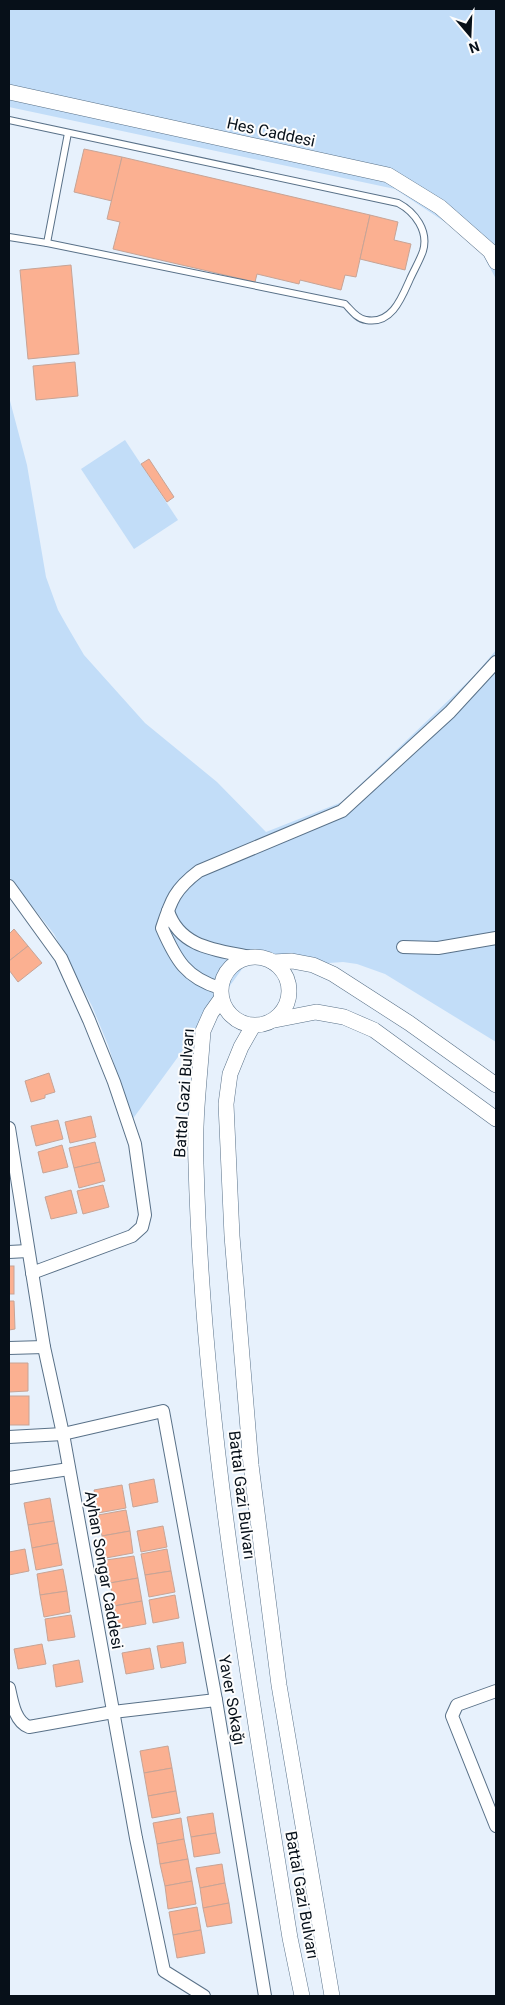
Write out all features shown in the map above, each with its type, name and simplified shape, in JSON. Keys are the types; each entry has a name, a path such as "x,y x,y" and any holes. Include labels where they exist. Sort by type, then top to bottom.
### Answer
{"street":[{"name":"Hes Caddesi","path":"9,92 388,175 440,208 490,251 496,262"},
{"path":"221,994 187,972 171,948 162,928 172,898 183,882 199,871 342,811 450,712 496,662"},
{"path":"9,886 61,958 89,1020 114,1082 135,1144 145,1215 142,1227 132,1236 32,1273"},
{"path":"168,910 172,923 194,944 262,958 273,962 282,969 290,991 288,1002 274,1020"},
{"path":"402,947 438,948 496,938"},
{"path":"250,957 230,967 224,977 221,994 226,1009 233,1018 254,1026 316,1012 344,1017 374,1030 496,1119"},
{"path":"273,962 292,961 306,963 333,974 409,1023 496,1085"},
{"name":"Battal Gazi Bulvarı","path":"221,994 203,1031 196,1162 208,1366 231,1555 290,1938 302,1996"},
{"name":"Battal Gazi Bulvarı","path":"254,1026 241,1047 230,1074 226,1104 232,1236 251,1465 278,1676 332,1996"},
{"name":"Ayhan Songar Caddesi","path":"9,1128 11,1155 44,1348 63,1434 136,1838 164,1971 204,1996"},
{"path":"9,1252 28,1252"},
{"path":"9,1348 44,1348"},
{"name":"Yaver Sokağı","path":"63,1434 163,1411 216,1700 265,1996"},
{"path":"9,1437 63,1434"},
{"path":"9,1478 69,1469"},
{"path":"9,1688 15,1710 21,1721 29,1727 113,1712 216,1700"},
{"path":"496,1691 458,1705 452,1716 496,1826"}],"lane":[{"path":"9,120 398,203 411,211 420,223 424,249 397,307 384,316 366,320 355,314 345,304 47,243 9,238"},
{"path":"47,243 68,133"}],"shaded area":[{"path":"9,9 496,9 496,279 482,253 451,226 395,189 9,107"},
{"path":"9,397 27,465 46,577 58,610 84,655 145,723 217,782 266,832 342,802 475,675 496,650 496,1042 385,974 357,964 343,962 315,964 253,954 132,1120 108,1045 92,1006 54,934 9,877"},
{"path":"125,440 178,520 134,549 81,469"}],"building":[{"path":"84,149 122,157 112,201 74,192"},
{"path":"122,157 370,215 356,277 345,275 341,290 300,280 299,284 257,274 255,282 113,249 120,222 107,219"},
{"path":"370,215 398,222 394,240 411,244 405,270 360,259"},
{"path":"71,265 79,354 28,359 20,270"},
{"path":"75,362 78,396 36,400 33,366"},
{"path":"149,459 174,497 167,502 141,464"},
{"path":"14,929 28,946 9,961 9,934"},
{"path":"28,946 42,963 18,982 9,970 9,961"},
{"path":"49,1073 55,1092 45,1095 45,1098 31,1102 25,1081"},
{"path":"91,1116 96,1137 70,1143 65,1122"},
{"path":"58,1120 63,1139 36,1146 31,1126"},
{"path":"95,1142 100,1162 74,1168 69,1148"},
{"path":"62,1145 68,1167 43,1173 38,1152"},
{"path":"100,1162 105,1181 79,1188 74,1168"},
{"path":"103,1185 109,1207 83,1214 77,1191"},
{"path":"71,1190 77,1213 51,1219 45,1197"},
{"path":"9,1266 14,1266 14,1294 9,1294"},
{"path":"9,1301 14,1301 15,1329 9,1330"},
{"path":"9,1363 28,1363 28,1391 9,1392"},
{"path":"9,1396 29,1396 29,1425 9,1425"},
{"path":"154,1479 158,1502 133,1507 129,1484"},
{"path":"122,1485 126,1508 98,1513 94,1490"},
{"path":"50,1498 54,1521 28,1525 24,1503"},
{"path":"126,1510 130,1531 102,1536 98,1515"},
{"path":"54,1521 58,1543 32,1548 28,1525"},
{"path":"163,1526 167,1547 141,1552 137,1531"},
{"path":"130,1531 133,1553 106,1558 102,1536"},
{"path":"58,1543 62,1565 36,1570 32,1548"},
{"path":"25,1549 29,1571 9,1575 9,1552"},
{"path":"167,1549 171,1571 145,1575 141,1554"},
{"path":"134,1556 138,1578 110,1583 106,1560"},
{"path":"63,1569 67,1591 40,1595 37,1574"},
{"path":"171,1571 175,1592 149,1597 145,1575"},
{"path":"138,1578 142,1601 114,1606 110,1583"},
{"path":"67,1591 70,1612 44,1617 40,1595"},
{"path":"175,1595 179,1618 153,1623 149,1600"},
{"path":"142,1601 146,1624 118,1629 114,1606"},
{"path":"71,1615 75,1637 48,1641 45,1619"},
{"path":"183,1642 186,1663 161,1668 157,1646"},
{"path":"42,1644 46,1664 18,1669 14,1649"},
{"path":"150,1648 154,1669 126,1674 122,1653"},
{"path":"79,1660 83,1682 56,1687 53,1665"},
{"path":"168,1746 172,1768 144,1773 140,1751"},
{"path":"172,1768 176,1791 148,1796 144,1773"},
{"path":"176,1791 180,1813 152,1818 148,1796"},
{"path":"213,1813 216,1833 191,1837 187,1817"},
{"path":"181,1818 184,1839 157,1844 153,1823"},
{"path":"216,1833 220,1853 194,1857 191,1837"},
{"path":"184,1839 188,1859 160,1864 157,1844"},
{"path":"188,1859 192,1881 165,1886 160,1864"},
{"path":"222,1864 225,1883 200,1888 196,1868"},
{"path":"192,1881 196,1904 168,1909 165,1886"},
{"path":"225,1883 229,1903 203,1908 200,1888"},
{"path":"229,1903 232,1923 207,1927 203,1908"},
{"path":"197,1907 201,1930 173,1935 169,1912"},
{"path":"201,1930 205,1953 177,1958 173,1935"}]}
